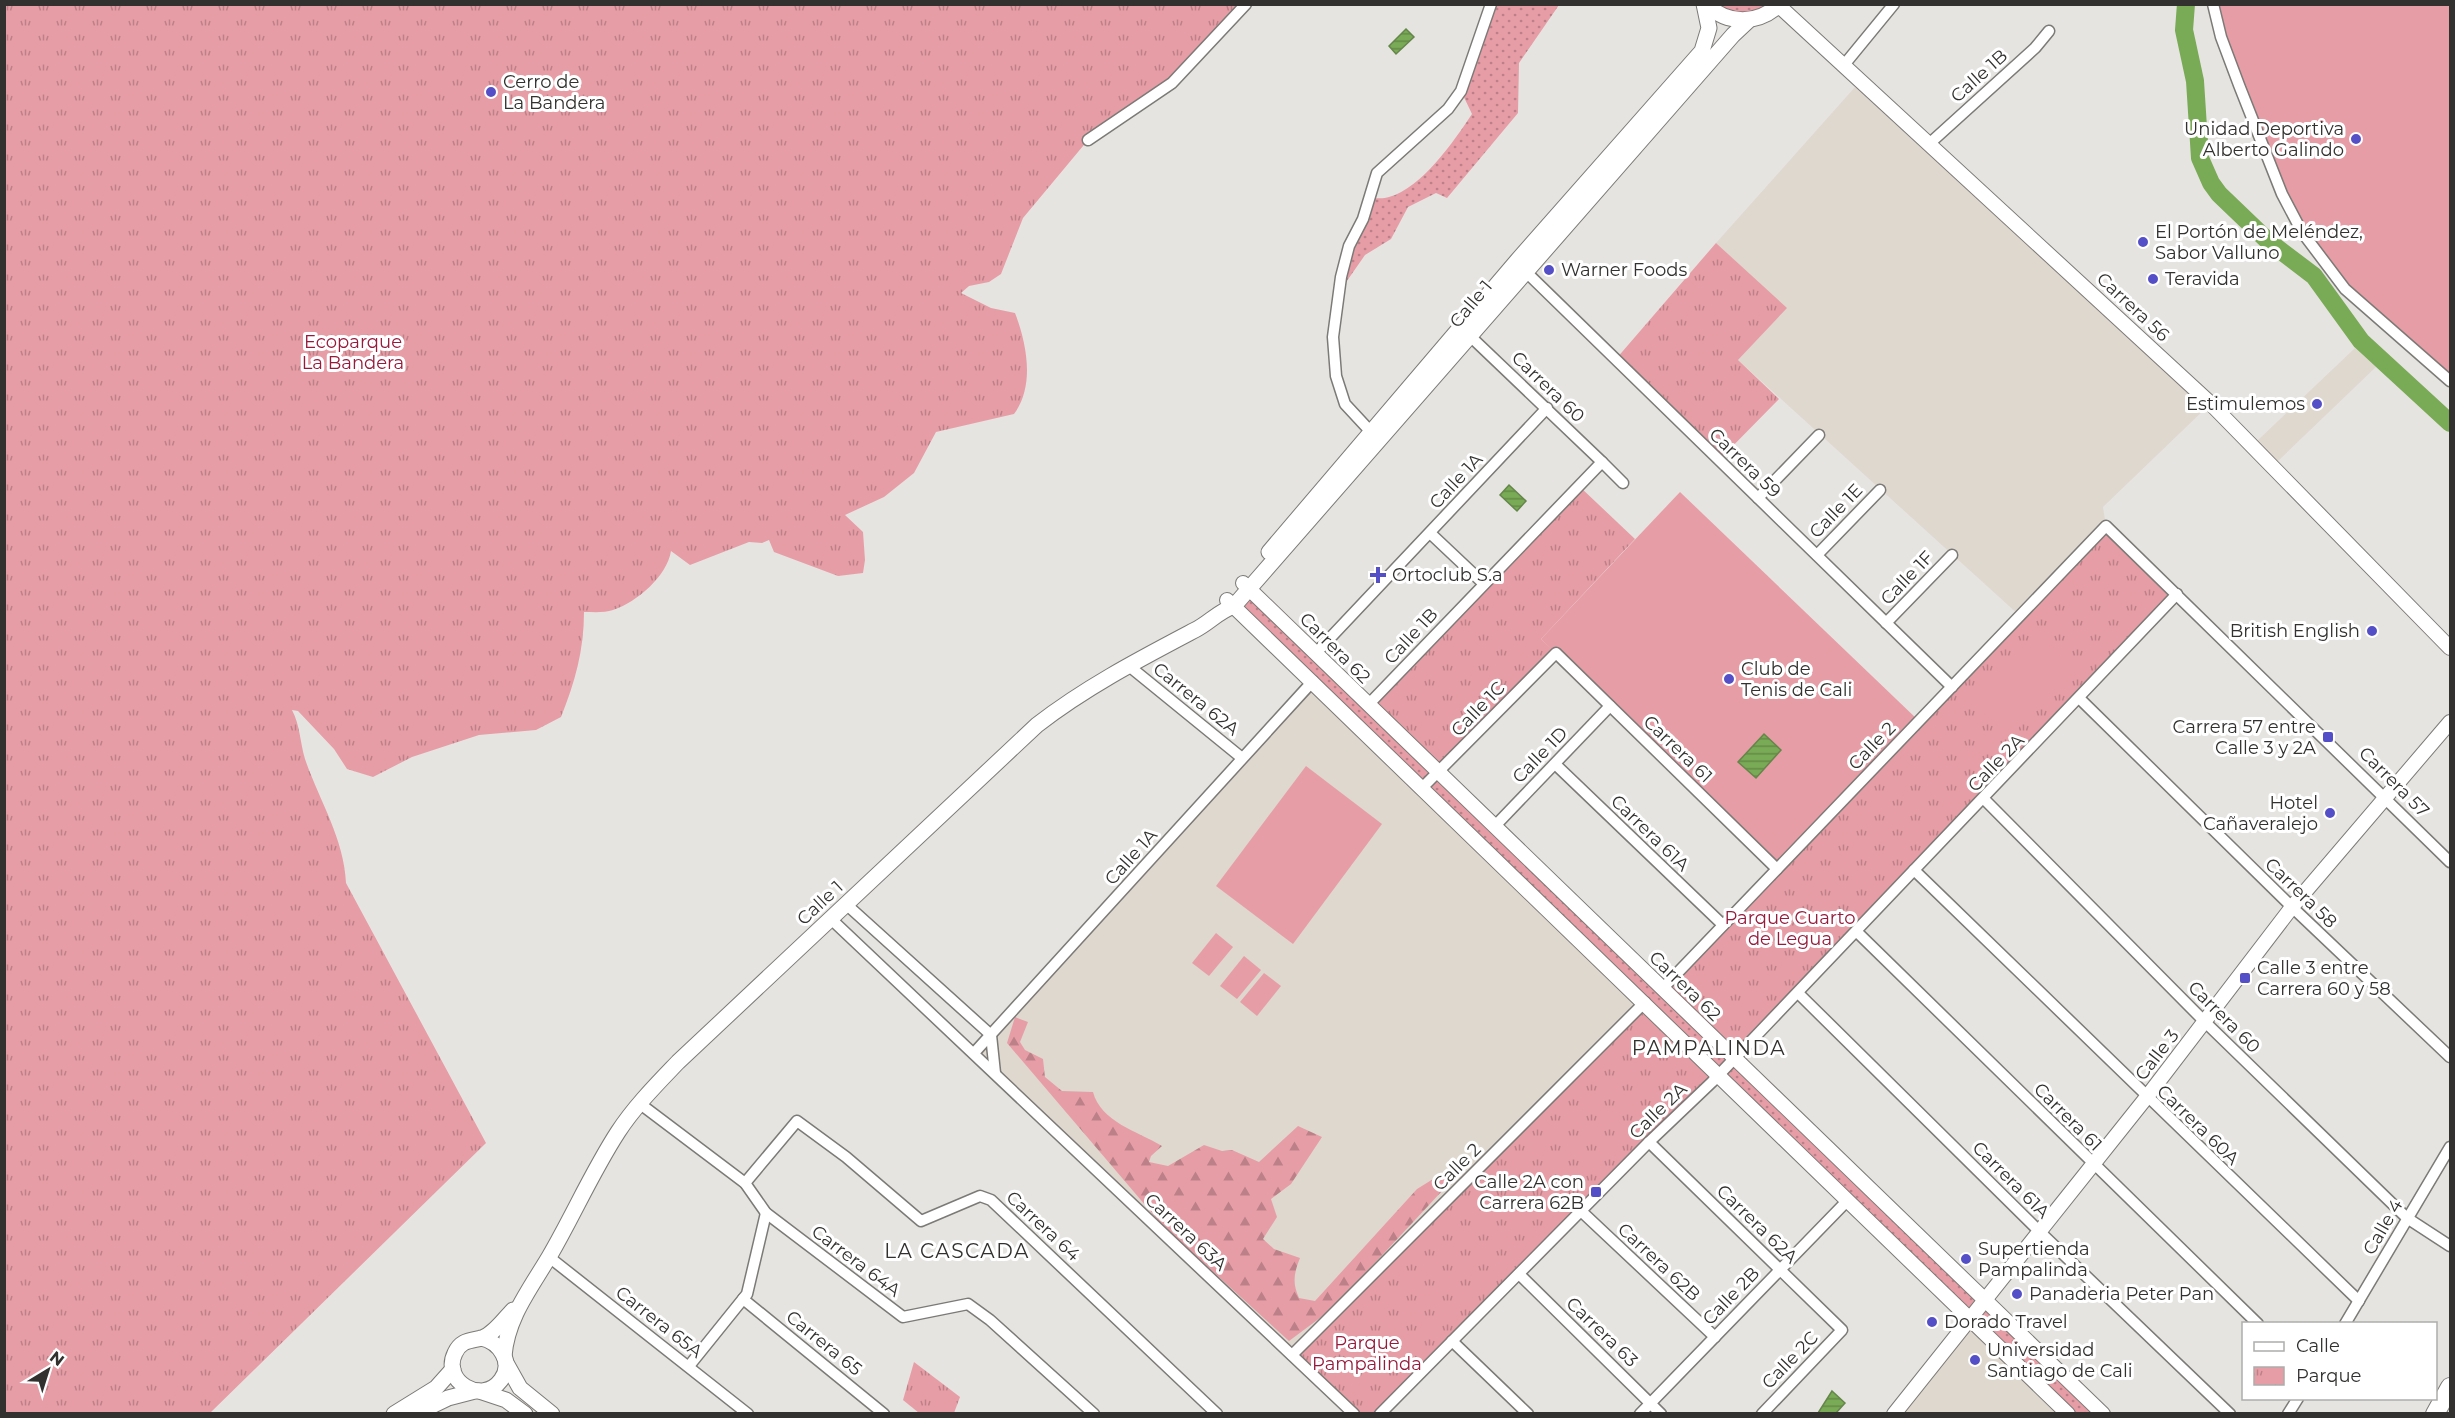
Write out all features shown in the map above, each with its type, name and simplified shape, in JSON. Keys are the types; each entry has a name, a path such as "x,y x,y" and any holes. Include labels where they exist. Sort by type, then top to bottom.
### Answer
{"main road":[{"path":"1705,4 1724,17 1749,20 1765,15 1779,5"},
{"name":"Calle 1","path":"505,1360 506,1336 522,1300 549,1257 618,1133 639,1103 678,1062 1037,725 1076,695 1201,627 1247,586 1470,336 1520,266 1702,51 1709,28 1705,4"},
{"name":"Calle 1","path":"1247,586 1371,432 1520,266 1749,20"},
{"name":"Calle 1","path":"481,1338 495,1329 522,1300"},
{"path":"525,1413 507,1400 461,1384 453,1369 453,1357 459,1347 469,1340 481,1338 497,1345 520,1389 552,1413"},
{"path":"415,1413 434,1403 488,1390 503,1376 505,1360"},
{"path":"394,1413 436,1388 453,1369"},
{"path":"2435,1413 2451,1387"},
{"path":"2444,1413 2451,1403"}],"street":[{"path":"1088,140 1172,83 1246,4"},
{"path":"1371,432 1345,404 1336,376 1333,337 1341,277 1349,246 1363,219 1377,173 1448,109 1461,91 1491,4"},
{"path":"1844,65 1894,4"},
{"path":"2213,4 2221,37 2239,85 2282,194 2302,232 2345,288 2451,381"},
{"name":"Carrera 56","path":"1779,5 2210,403 2451,648"},
{"name":"Calle 1B","path":"1929,144 2035,48 2049,31"},
{"name":"Carrera 59","path":"1520,266 1952,687"},
{"name":"Carrera 60","path":"1470,336 1623,483"},
{"name":"Calle 1A","path":"1316,654 1547,408"},
{"path":"1758,498 1819,435"},
{"name":"Calle 1B","path":"1368,705 1602,462"},
{"name":"Calle 1E","path":"1817,555 1880,490"},
{"name":"Carrera 57","path":"2106,526 2451,862"},
{"name":"Calle 2","path":"1662,989 2106,526"},
{"path":"1430,533 1483,583"},
{"name":"Calle 1F","path":"1886,623 1952,555"},
{"name":"Carrera 62","path":"1247,586 1437,773 2103,1413"},
{"name":"Calle 2A","path":"1381,1413 1649,1142 1735,1059 2080,699 2177,594"},
{"path":"1228,605 1313,681 2068,1413"},
{"name":"Carrera 61","path":"1556,652 1777,869"},
{"name":"Calle 1C","path":"1423,787 1556,652"},
{"name":"Carrera 62A","path":"1129,666 1242,758"},
{"name":"Calle 1A","path":"974,1053 1313,681"},
{"name":"Carrera 58","path":"2080,699 2292,907 2451,1057"},
{"name":"Calle 1D","path":"1494,827 1610,706"},
{"name":"Calle 3","path":"1894,1413 2146,1098 2292,907 2385,796 2451,722"},
{"name":"Carrera 61A","path":"1554,764 1723,925"},
{"name":"Carrera 60","path":"1984,799 2205,1022 2407,1218 2451,1246"},
{"name":"Carrera 60A","path":"1914,870 2146,1098 2359,1301"},
{"path":"1560,920 1575,904"},
{"path":"847,905 991,1035 995,1074"},
{"name":"Carrera 63A","path":"831,918 1354,1413"},
{"name":"Carrera 61","path":"1857,932 2092,1164 2257,1322"},
{"name":"Carrera 61A","path":"1798,993 2040,1232 2230,1413"},
{"name":"Calle 2","path":"1292,1355 1645,1002"},
{"name":"Carrera 64A","path":"639,1103 745,1183 766,1213 903,1317 968,1304 1094,1413"},
{"name":"Carrera 64","path":"745,1183 797,1121 846,1157 921,1221 980,1196 991,1200 1217,1413"},
{"name":"Carrera 62A","path":"1649,1142 1842,1330"},
{"name":"Calle 4","path":"2346,1322 2451,1148"},
{"name":"Calle 2B","path":"1640,1413 1847,1201"},
{"name":"Carrera 62B","path":"1581,1211 1714,1337"},
{"path":"689,1366 747,1293 766,1213"},
{"name":"Carrera 65A","path":"549,1257 748,1413"},
{"name":"Carrera 63","path":"1519,1274 1661,1413"},
{"name":"Carrera 65","path":"743,1299 884,1413"},
{"name":"Calle 2C","path":"1762,1413 1842,1330"},
{"path":"1452,1341 1528,1413"},
{"path":"2288,1413 2297,1400"}],"shaded area":[{"path":"1406,29 1414,37 1396,54 1389,46"},
{"path":"1855,87 2206,408 2103,507 2106,526 2020,616 1738,360 1786,308 1716,243"},
{"name":"Estimulemos","path":"2355,348 2376,367 2277,462 2257,441"},
{"path":"1509,485 1526,501 1517,511 1500,495"},
{"path":"1313,681 1645,1002 1292,1355 974,1053"},
{"path":"1764,734 1781,750 1756,778 1738,762"},
{"name":"Universidad Santiago de Cali","path":"1970,1320 2068,1414 1894,1414"},
{"path":"1832,1391 1845,1403 1836,1413 1818,1413"}],"green space":[{"name":"Ecoparque La Bandera","path":"5,5 1246,5 1172,83 1088,140 1023,218 1001,274 989,282 969,286 961,293 991,308 1015,313 1023,338 1027,365 1025,391 1021,403 1014,414 936,432 914,473 884,497 845,515 863,532 865,560 863,573 838,576 774,552 769,540 762,543 749,542 690,565 671,551 664,570 657,579 632,601 610,611 584,612 578,666 561,717 536,730 479,735 412,757 373,777 347,769 334,749 298,711 292,710 305,759 341,850 346,883 486,1143 210,1413 5,1414"},
{"path":"1491,5 1559,5 1519,63 1518,113 1447,198 1436,193 1408,207 1391,239 1365,255 1342,288 1341,277 1370,198 1389,197 1413,184 1436,162 1472,114 1461,91"},
{"path":"1706,5 1780,5 1754,19"},
{"name":"Unidad Deportiva Alberto Galindo","path":"2213,5 2450,5 2450,381 2345,289 2282,194"},
{"path":"1716,243 1787,308 1738,360 1779,399 1719,460 1616,359"},
{"path":"1579,486 1635,539 1541,639 1556,653 1437,773 1368,705"},
{"name":"Club de Tenis de Cali","path":"1680,492 1919,721 1777,869 1541,639"},
{"name":"Parque Cuarto de Legua","path":"2106,526 2177,594 1735,1059 1662,989"},
{"path":"1250,589 2103,1413 2068,1413 1234,606"},
{"path":"2035,633 2074,668 2010,737 1972,702"},
{"path":"1306,766 1382,824 1293,944 1216,886"},
{"path":"1216,933 1233,947 1209,976 1192,963"},
{"path":"1244,956 1261,970 1237,999 1220,986"},
{"path":"1264,973 1281,986 1257,1016 1240,1002"},
{"name":"Parque Pampalinda","path":"1645,1002 1719,1075 1382,1413 1354,1413 1292,1355"},
{"path":"1015,1017 1028,1022 1020,1042 1025,1050 1043,1059 1045,1077 1062,1091 1093,1092 1097,1102 1112,1118 1162,1146 1151,1156 1149,1162 1168,1166 1204,1145 1222,1151 1232,1150 1259,1162 1298,1126 1322,1137 1291,1184 1271,1199 1277,1217 1263,1239 1274,1249 1300,1258 1295,1278 1295,1288 1299,1298 1315,1301 1417,1189 1438,1176 1456,1176 1332,1309 1289,1341 1163,1226 1007,1043"},
{"path":"914,1362 960,1397 954,1413 919,1413 903,1400"}],"waterway":[{"path":"2186,4 2184,30 2195,81 2200,158 2211,183 2219,194 2268,241 2314,276 2361,341 2450,423"}],"place":[{"name":"Cerro de La Bandera","path":"491,92"},
{"name":"Unidad Deportiva Alberto Galindo","path":"2356,139"},
{"name":"El Portón de Meléndez, Sabor Valluno","path":"2143,242"},
{"name":"Warner Foods","path":"1549,270"},
{"name":"Teravida","path":"2153,279"},
{"name":"Estimulemos","path":"2317,404"},
{"name":"Ortoclub S.a","path":"1378,575"},
{"name":"British English","path":"2372,631"},
{"name":"Club de Tenis de Cali","path":"1729,679"},
{"name":"Carrera 57 entre Calle 3 y 2A","path":"2328,737"},
{"name":"Hotel Cañaveralejo","path":"2330,813"},
{"name":"Calle 3 entre Carrera 60 y 58","path":"2245,978"},
{"name":"Calle 2A con Carrera 62B","path":"1596,1192"},
{"name":"Supertienda Pampalinda","path":"1966,1259"},
{"name":"Panaderia Peter Pan","path":"2017,1294"},
{"name":"Dorado Travel","path":"1932,1322"},
{"name":"Universidad Santiago de Cali","path":"1975,1360"}],"district":[{"name":"PAMPALINDA","path":"1709,1048"},
{"name":"LA CASCADA","path":"957,1251"}]}
